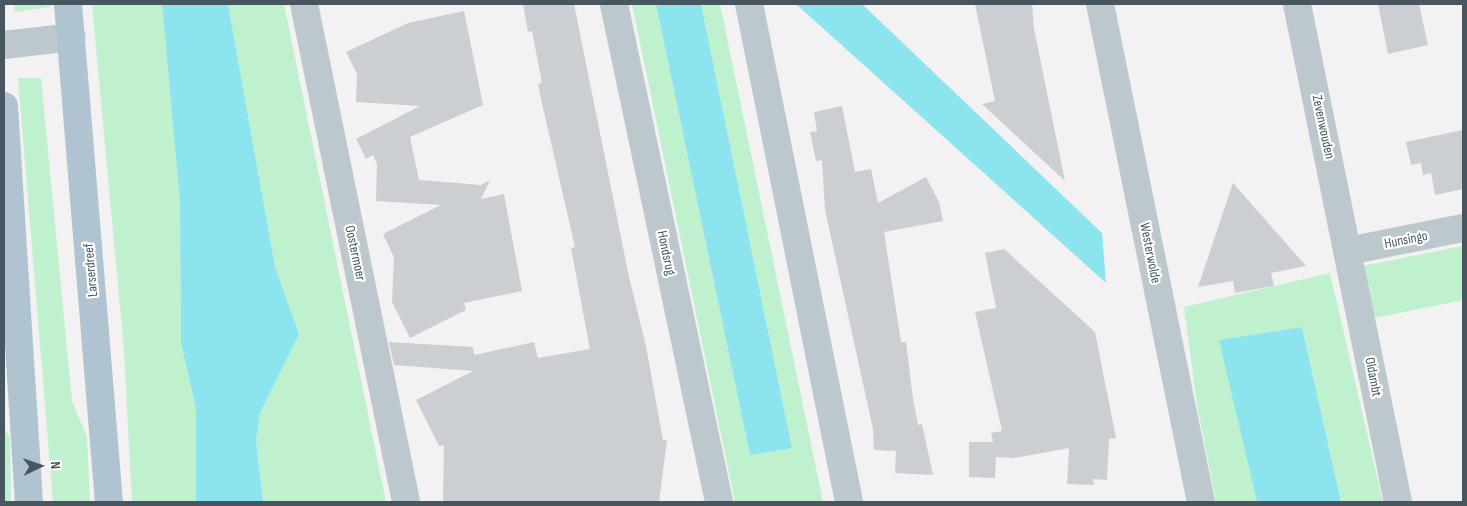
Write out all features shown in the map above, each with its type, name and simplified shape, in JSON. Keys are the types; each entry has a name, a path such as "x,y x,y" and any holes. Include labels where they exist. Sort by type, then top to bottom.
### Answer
{"main road":[{"name":"Larserdreef","path":"68,4 109,502"},
{"path":"4,106 14,393 29,502"}],"street":[{"name":"Oostermoer","path":"304,4 406,502"},
{"name":"Hondsrug","path":"614,4 719,502"},
{"path":"750,4 849,502"},
{"name":"Westerwolde","path":"1100,4 1201,502"},
{"name":"Zevenwouden","path":"1297,4 1348,251"},
{"path":"4,45 72,37"},
{"name":"Hunsingo","path":"1348,251 1463,228"},
{"name":"Oldambt","path":"1348,251 1398,502"}],"green space":[{"path":"14,4 50,4 50,7 15,12"},
{"path":"92,4 162,4 180,203 181,343 196,409 196,502 132,502 124,351"},
{"path":"228,4 284,4 386,502 263,502 256,440 260,413 299,334 275,267"},
{"path":"632,4 656,4 750,455 792,448 701,4 720,4 823,502 735,502"},
{"path":"18,78 41,78 72,401 87,437 90,502 53,502"},
{"path":"1463,246 1463,300 1374,318 1363,266"},
{"path":"1330,273 1383,502 1341,502 1302,327 1220,340 1257,502 1216,502 1197,405 1184,307"},
{"path":"4,428 10,438 11,502 4,502"}],"water":[{"path":"162,4 228,4 275,267 299,334 260,413 256,440 263,502 196,502 196,409 181,343 180,203"},
{"path":"656,4 701,4 792,448 750,455"},
{"path":"796,4 862,4 1102,233 1106,283"},
{"path":"1302,327 1341,502 1257,502 1219,340"}],"building":[{"path":"523,4 574,4 629,277 646,346 663,440 667,440 659,502 443,502 444,445 439,446 416,400 473,371 394,365 389,342 473,347 474,355 534,342 538,358 590,349 571,248 575,247 538,84 542,83 532,31 528,32"},
{"path":"975,4 1032,4 1034,29 1065,181 982,104 995,101"},
{"path":"1378,4 1419,4 1428,45 1388,54"},
{"path":"464,11 483,105 410,137 419,180 481,185 490,180 481,199 504,194 522,291 464,303 466,310 410,338 392,302 394,257 383,234 441,205 376,201 377,164 373,155 366,159 356,139 420,106 356,102 357,74 346,52 408,23"},
{"path":"842,106 855,172 871,169 878,203 926,177 939,202 943,221 884,232 901,342 906,342 918,425 922,424 933,475 895,473 896,451 874,450 873,429 825,210 822,160 816,161 810,132 817,131 814,112"},
{"path":"1463,130 1463,189 1435,195 1431,173 1423,175 1421,163 1411,165 1406,142"},
{"path":"1233,183 1306,266 1271,273 1274,286 1235,293 1233,281 1198,287"},
{"path":"1004,249 1095,332 1116,438 1109,439 1107,480 1093,479 1094,485 1067,484 1069,448 1014,458 996,457 995,478 969,477 969,442 993,442 991,433 1002,431 975,312 996,308 985,253"}]}
